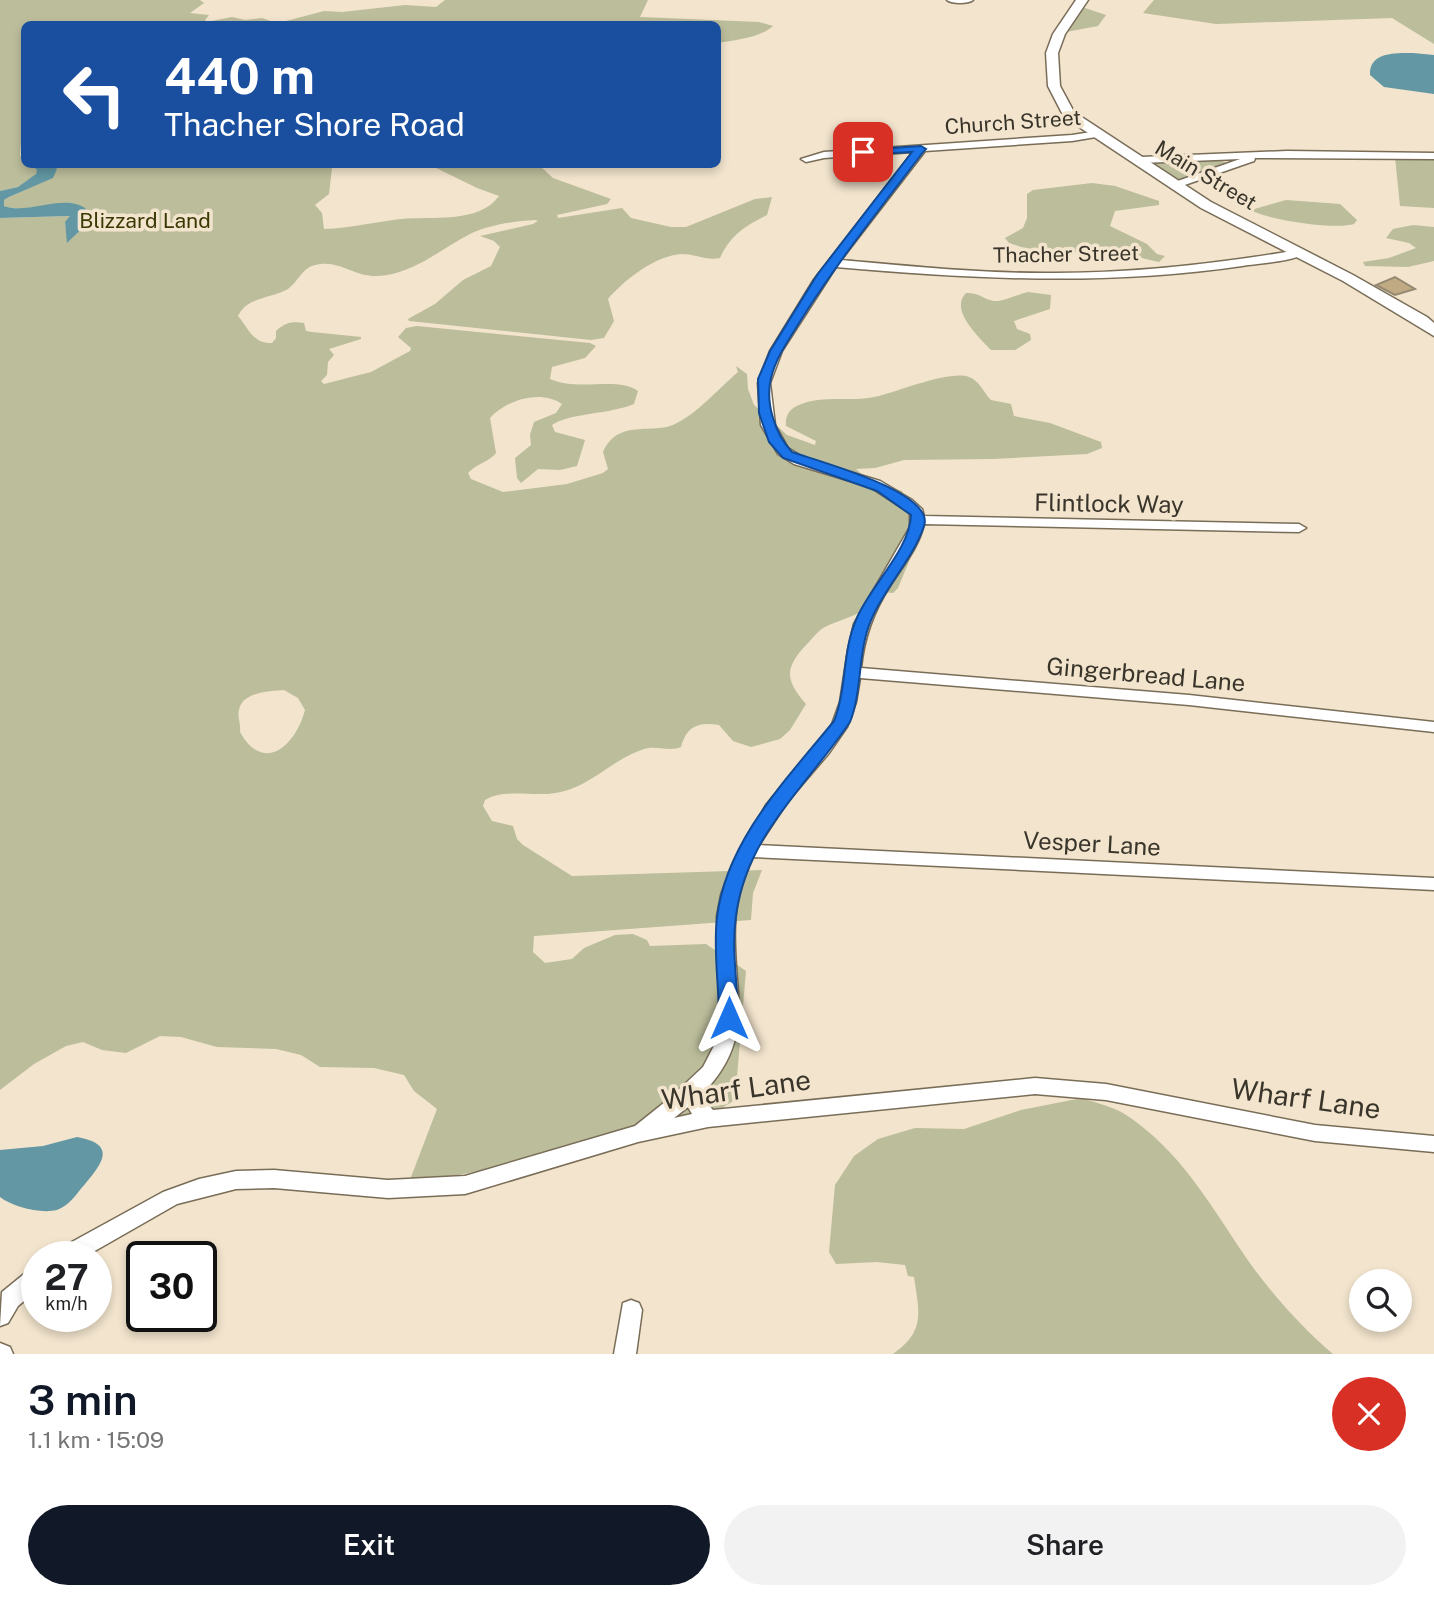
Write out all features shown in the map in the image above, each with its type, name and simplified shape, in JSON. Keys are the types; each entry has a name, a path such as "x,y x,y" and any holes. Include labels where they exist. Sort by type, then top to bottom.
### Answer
{"main road":[{"name":"Main Street","path":"1082,0 1054,44 1051,75 1065,109 1098,134 1211,208 1299,253 1433,329"}],"street":[{"path":"951,0 968,0"},
{"name":"Church Street","path":"806,159 824,155 1098,134"},
{"path":"638,1134 695,1086 717,1060 726,1042 729,1004 725,957 731,894 747,851 772,808 838,728 848,705 856,641 863,620 910,542 919,520 917,512 907,503 875,484 788,455 775,442 768,425 764,397 767,370 819,281 921,149"},
{"path":"1141,160 1266,155 1434,156"},
{"path":"1176,185 1266,155"},
{"path":"1225,156 1235,165"},
{"name":"Thacher Street","path":"833,263 1010,276 1112,275 1191,268 1299,253"},
{"name":"Flintlock Way","path":"919,520 1299,528"},
{"name":"Gingerbread Lane","path":"853,671 1179,699 1434,727"},
{"name":"Vesper Lane","path":"747,851 1434,884"},
{"path":"695,1086 698,1107 708,1119"},
{"name":"Wharf Lane","path":"94,1241 170,1198 215,1184 265,1178 387,1189 465,1185 638,1134 708,1119 984,1091 1055,1087 1106,1091 1308,1132 1434,1144"},
{"path":"0,1316 10,1299 21,1289"},
{"path":"625,1354 631,1310"}],"green space":[{"path":"0,0 200,0 204,3 190,13 209,15 206,21 21,21 21,168 35,168 37,174 18,187 0,191"},
{"path":"445,0 648,0 640,17 759,22 773,26 754,36 721,42 721,21 286,21 324,11 342,12 405,5 436,7"},
{"path":"1154,0 1434,0 1434,44 1392,18 1216,24 1143,13"},
{"path":"1082,7 1106,15 1098,26 1066,32"},
{"path":"232,17 245,20 262,18 270,21 212,21"},
{"path":"1395,157 1434,159 1434,208 1400,206"},
{"path":"1215,158 1229,164 1180,181 1151,163"},
{"name":"Blizzard Land","path":"56,168 332,168 329,194 315,205 322,213 324,229 401,219 467,215 490,205 499,196 436,168 542,168 553,178 611,199 607,204 557,215 558,218 622,208 631,218 671,227 686,227 755,199 772,197 767,215 740,232 720,258 672,255 651,264 623,284 608,299 614,321 604,338 591,340 409,321 408,319 435,304 463,280 491,266 500,247 494,241 480,236 533,224 538,221 535,220 479,230 420,263 387,275 366,275 333,264 315,265 307,269 288,289 254,301 242,310 238,316 252,335 266,343 272,343 276,338 276,331 293,322 304,323 306,331 361,337 329,349 334,355 328,362 327,375 321,381 324,384 371,372 410,351 411,348 398,337 406,328 417,326 590,343 596,346 585,358 552,367 550,379 561,383 629,387 638,391 634,404 569,418 552,425 555,432 585,440 577,466 560,470 538,469 521,483 517,478 515,458 531,445 530,435 534,422 556,413 562,404 544,397 534,397 505,406 490,418 496,453 468,473 471,479 503,492 567,484 603,473 608,469 603,452 609,441 627,431 675,424 700,407 738,372 736,366 747,374 748,389 754,405 787,435 815,445 816,441 786,426 788,413 796,407 818,400 879,396 950,376 969,377 976,381 991,400 1011,404 1014,416 1050,423 1101,442 1102,448 1087,454 904,460 875,468 856,469 869,481 902,491 910,516 924,525 898,588 893,593 882,592 864,610 821,629 799,652 790,674 794,688 806,704 790,730 780,739 751,747 733,741 719,725 699,725 690,730 681,747 644,749 568,790 546,794 501,794 485,800 483,806 492,821 513,826 517,839 523,845 572,876 762,870 753,893 751,920 534,936 533,952 545,963 572,959 584,948 615,935 633,934 647,940 650,946 706,944 746,971 735,1100 687,1129 408,1185 437,1109 414,1091 404,1075 374,1068 320,1067 301,1055 276,1049 217,1047 181,1037 160,1036 126,1053 102,1050 83,1042 66,1046 34,1064 0,1090 0,218 71,216 65,223 68,242 89,222 89,213 80,207 70,204 26,208 4,206 4,200 9,197 52,178","holes":["284,690 298,698 305,710 294,734 287,744 278,750 259,752 249,745 240,732 239,710 245,699 251,696"]},
{"path":"1092,183 1115,186 1159,201 1159,205 1115,211 1110,226 1165,256 1159,262 1133,256 1024,248 1009,243 1005,238 1023,228 1027,218 1027,194 1033,190"},
{"path":"1286,200 1340,204 1357,220 1354,224 1345,226 1318,225 1271,217 1251,210"},
{"path":"1413,225 1434,227 1434,261 1408,267 1365,266 1363,262 1389,258 1416,248 1409,243 1386,238 1393,229"},
{"path":"1028,292 1051,295 1050,309 1014,321 1017,329 1030,334 1031,340 1015,350 991,350 973,331 963,315 961,307 966,293 998,301"},
{"path":"1082,1098 1123,1113 1161,1143 1207,1199 1266,1284 1298,1321 1333,1354 893,1354 911,1337 918,1320 914,1277 908,1276 905,1265 877,1262 836,1264 829,1252 835,1185 854,1156 878,1139 915,1128 964,1129 1021,1110"}],"water":[{"path":"1391,54 1434,55 1434,94 1384,87 1370,75 1371,67 1378,58"},
{"path":"35,168 57,169 53,178 9,197 4,200 4,206 25,208 72,203 82,206 90,213 89,222 67,243 65,222 70,216 0,218 0,191 18,187 36,174"},
{"path":"77,1137 97,1144 103,1155 92,1176 65,1206 50,1211 27,1209 0,1197 0,1150 43,1146"}],"building":[{"path":"1395,277 1415,289 1395,295 1376,285"}],"route":[{"path":"729,1018 725,957 727,916 734,882 752,841 772,808 829,741 841,722 848,705 856,641 863,620 904,553 918,524 915,509 882,488 788,455 775,442 765,413 765,379 776,351 823,275 921,149 863,152"}]}
